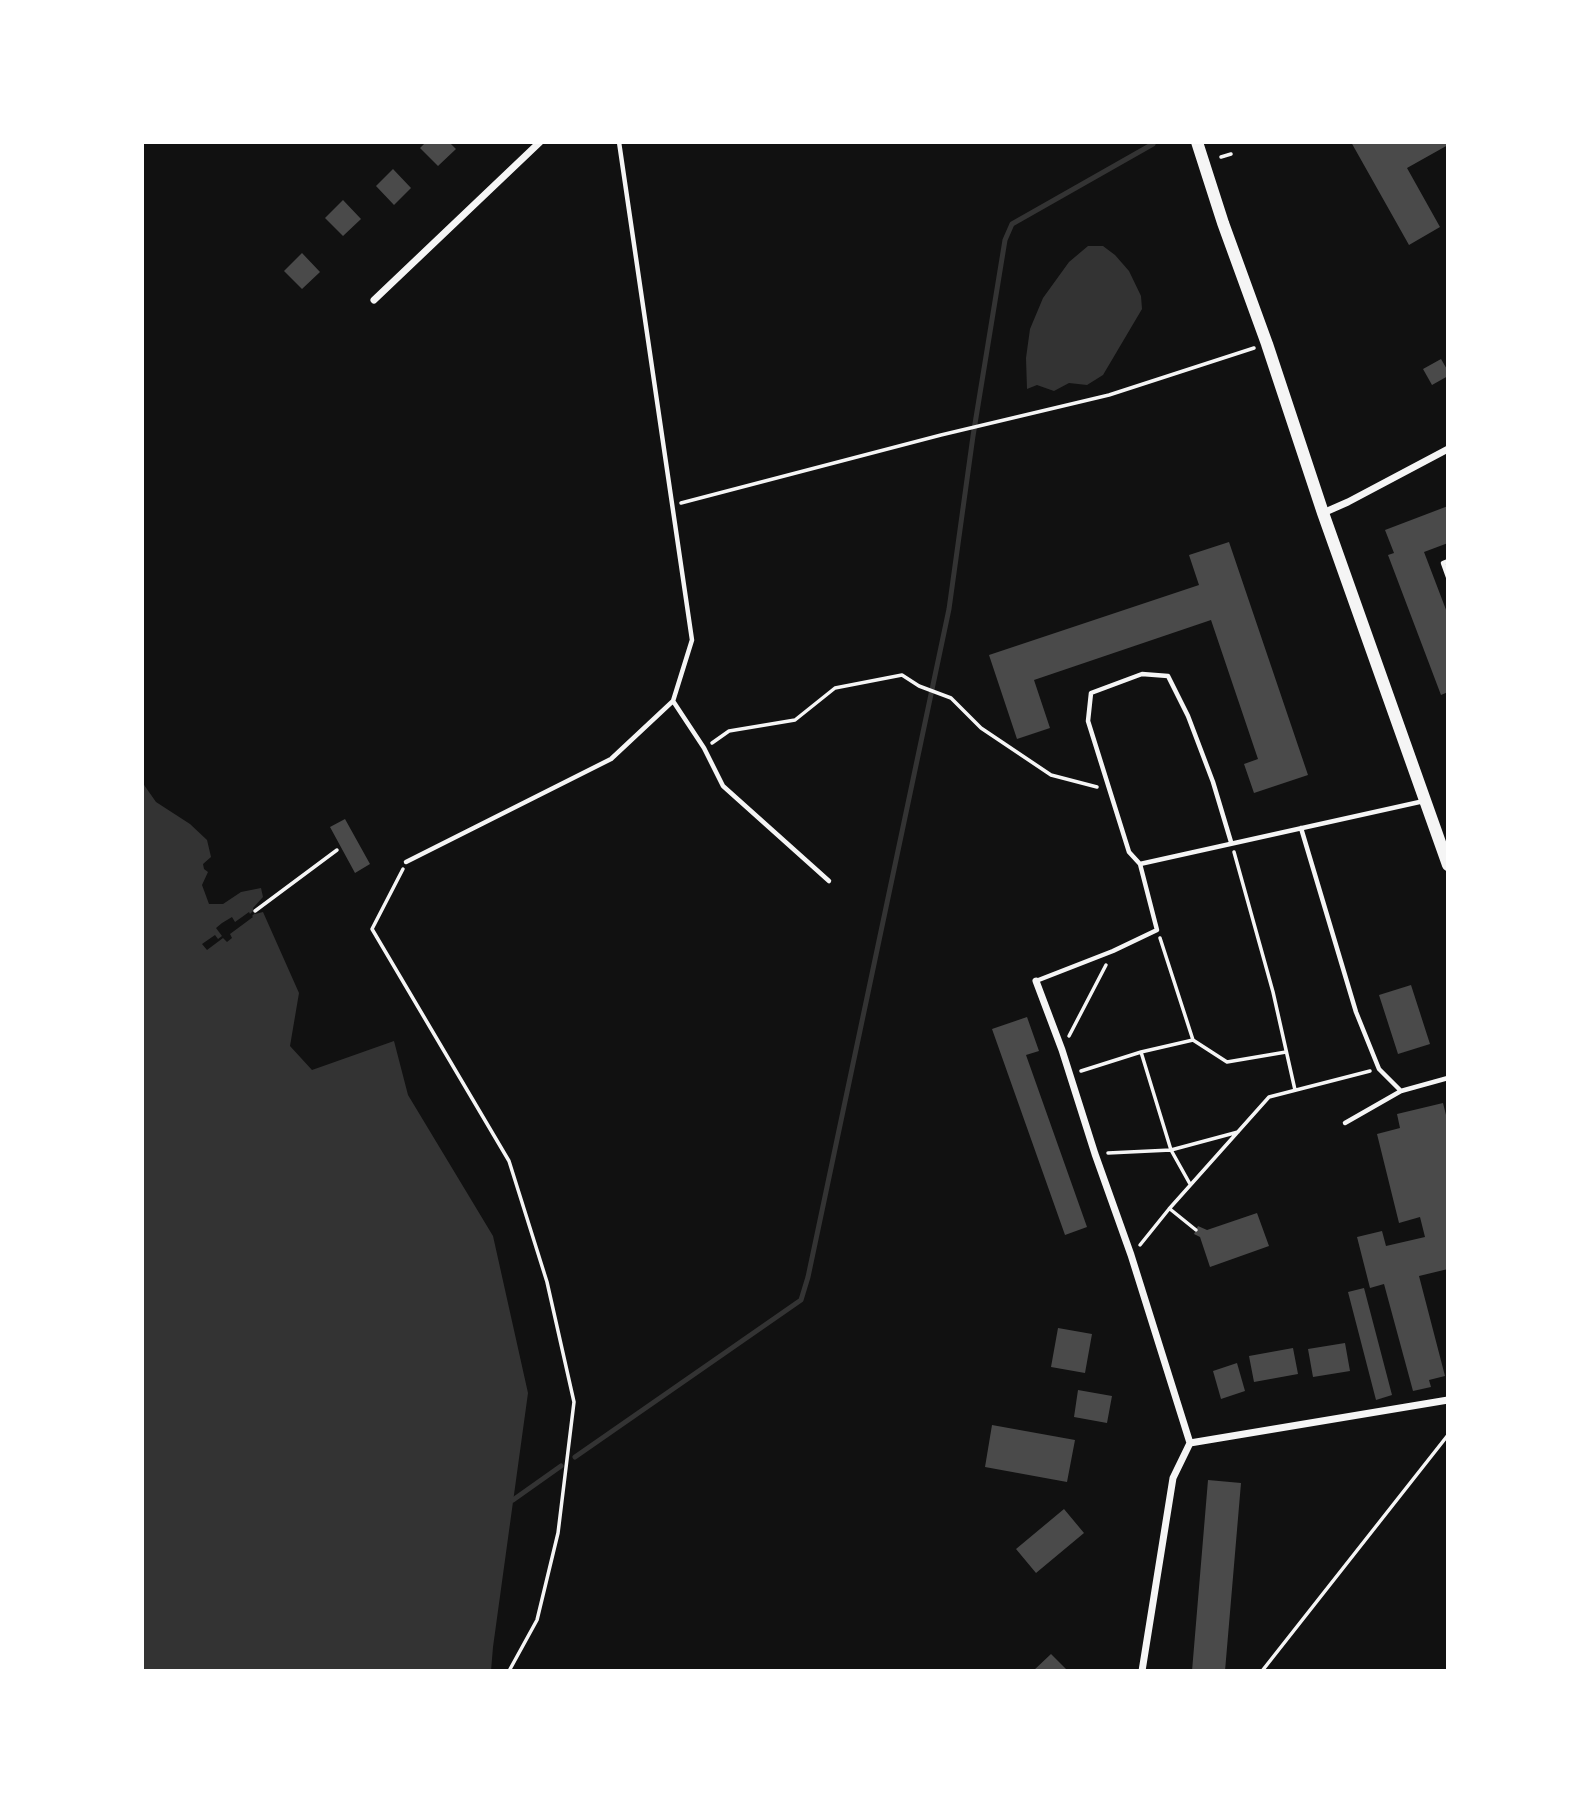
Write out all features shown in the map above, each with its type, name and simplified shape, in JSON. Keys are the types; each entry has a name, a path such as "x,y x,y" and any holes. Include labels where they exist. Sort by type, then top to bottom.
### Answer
{"main road":[{"path":"1197,142 1323,513 1448,865"}],"street":[{"path":"374,300 540,142"},
{"path":"1323,513 1448,449"},
{"path":"1036,981 1131,1255 1190,1443 1173,1478 1142,1671"},
{"path":"1190,1443 1448,1400"}],"lane":[{"path":"406,862 611,759 673,701 692,640 619,142"},
{"path":"1448,561 1443,564 1448,577"},
{"path":"1036,981 1113,951 1157,930 1140,864 1129,852 1088,721 1091,693 1142,674 1168,676 1188,716 1213,782 1231,842"},
{"path":"673,701 704,748 723,786 829,881"},
{"path":"1140,864 1425,800"},
{"path":"1301,828 1356,1012 1378,1069 1401,1091"},
{"path":"1345,1123 1401,1091 1448,1077"}],"path":[{"path":"1221,157 1231,153"},
{"path":"672,505 967,428 1109,395 1267,344"},
{"path":"704,748 729,731 795,720 835,688 902,675 919,686 951,698 981,728 1051,775 1110,790"},
{"path":"1231,842 1273,992 1295,1090"},
{"path":"255,911 337,850"},
{"path":"406,862 372,929 509,1161 547,1282 574,1402 558,1533 537,1620 509,1671"},
{"path":"1157,930 1193,1040 1227,1062 1286,1052"},
{"path":"1062,1050 1113,951"},
{"path":"1069,1075 1141,1052 1193,1040"},
{"path":"1141,1052 1171,1150 1191,1185"},
{"path":"1131,1255 1269,1097 1378,1069"},
{"path":"1096,1154 1171,1150 1240,1131"},
{"path":"1169,1209 1196,1230"},
{"path":"1262,1671 1448,1435"}],"shaded area":[{"path":"1088,246 1103,246 1129,271 1141,296 1142,309 1103,375 1087,385 1069,383 1054,391 1037,385 1027,389 1026,358 1030,329 1043,298 1069,262"},
{"path":"142,782 156,802 190,824 207,840 211,857 203,864 208,872 202,885 209,904 223,904 241,892 261,888 263,897 253,908 255,914 263,912 299,993 290,1046 312,1070 394,1041 408,1095 493,1236 528,1393 491,1671 142,1671"}],"pier":[{"path":"254,910 256,912 253,917 230,934 232,938 227,942 223,938 207,950 202,944 215,935 218,939 222,936 216,928 222,923 232,917 235,922"}],"building":[{"path":"426,142 449,142 456,149 438,166 420,148"},
{"path":"1351,142 1448,142 1448,145 1407,168 1440,227 1409,245"},
{"path":"393,169 411,188 394,205 376,186"},
{"path":"343,200 361,219 343,236 325,218"},
{"path":"302,253 320,272 302,289 284,271"},
{"path":"1441,359 1448,376 1432,385 1423,369"},
{"path":"1448,506 1448,543 1424,552 1448,615 1448,692 1441,695 1388,555 1394,553 1385,530"},
{"path":"1229,542 1308,775 1254,793 1244,764 1258,759 1211,620 1034,680 1050,728 1017,739 989,655 1199,585 1189,555"},
{"path":"345,819 370,864 355,873 330,827"},
{"path":"1411,985 1430,1044 1398,1054 1379,995"},
{"path":"1027,1017 1039,1051 1026,1055 1087,1227 1065,1235 992,1029"},
{"path":"1443,1103 1448,1123 1448,1269 1419,1276 1445,1376 1429,1380 1431,1387 1413,1391 1384,1284 1370,1288 1357,1237 1382,1231 1386,1246 1425,1237 1420,1217 1399,1223 1377,1134 1400,1128 1397,1114"},
{"path":"1257,1213 1269,1246 1210,1267 1200,1237 1194,1234 1198,1226 1207,1230"},
{"path":"1364,1288 1392,1395 1376,1400 1348,1292"},
{"path":"1058,1328 1092,1334 1085,1373 1051,1367"},
{"path":"1345,1343 1350,1371 1313,1377 1308,1349"},
{"path":"1293,1348 1298,1374 1254,1382 1249,1356"},
{"path":"1237,1363 1245,1391 1221,1399 1213,1371"},
{"path":"1078,1390 1112,1396 1107,1423 1074,1417"},
{"path":"992,1425 1075,1440 1067,1482 985,1467"},
{"path":"1208,1480 1241,1483 1225,1671 1192,1671"},
{"path":"1064,1509 1084,1533 1036,1573 1016,1549"},
{"path":"1051,1654 1068,1671 1033,1671"}],"waterway":[{"path":"575,1457 801,1300 949,609 973,436 1005,240 1012,224 1153,144"},
{"path":"513,1500 561,1466"}]}
